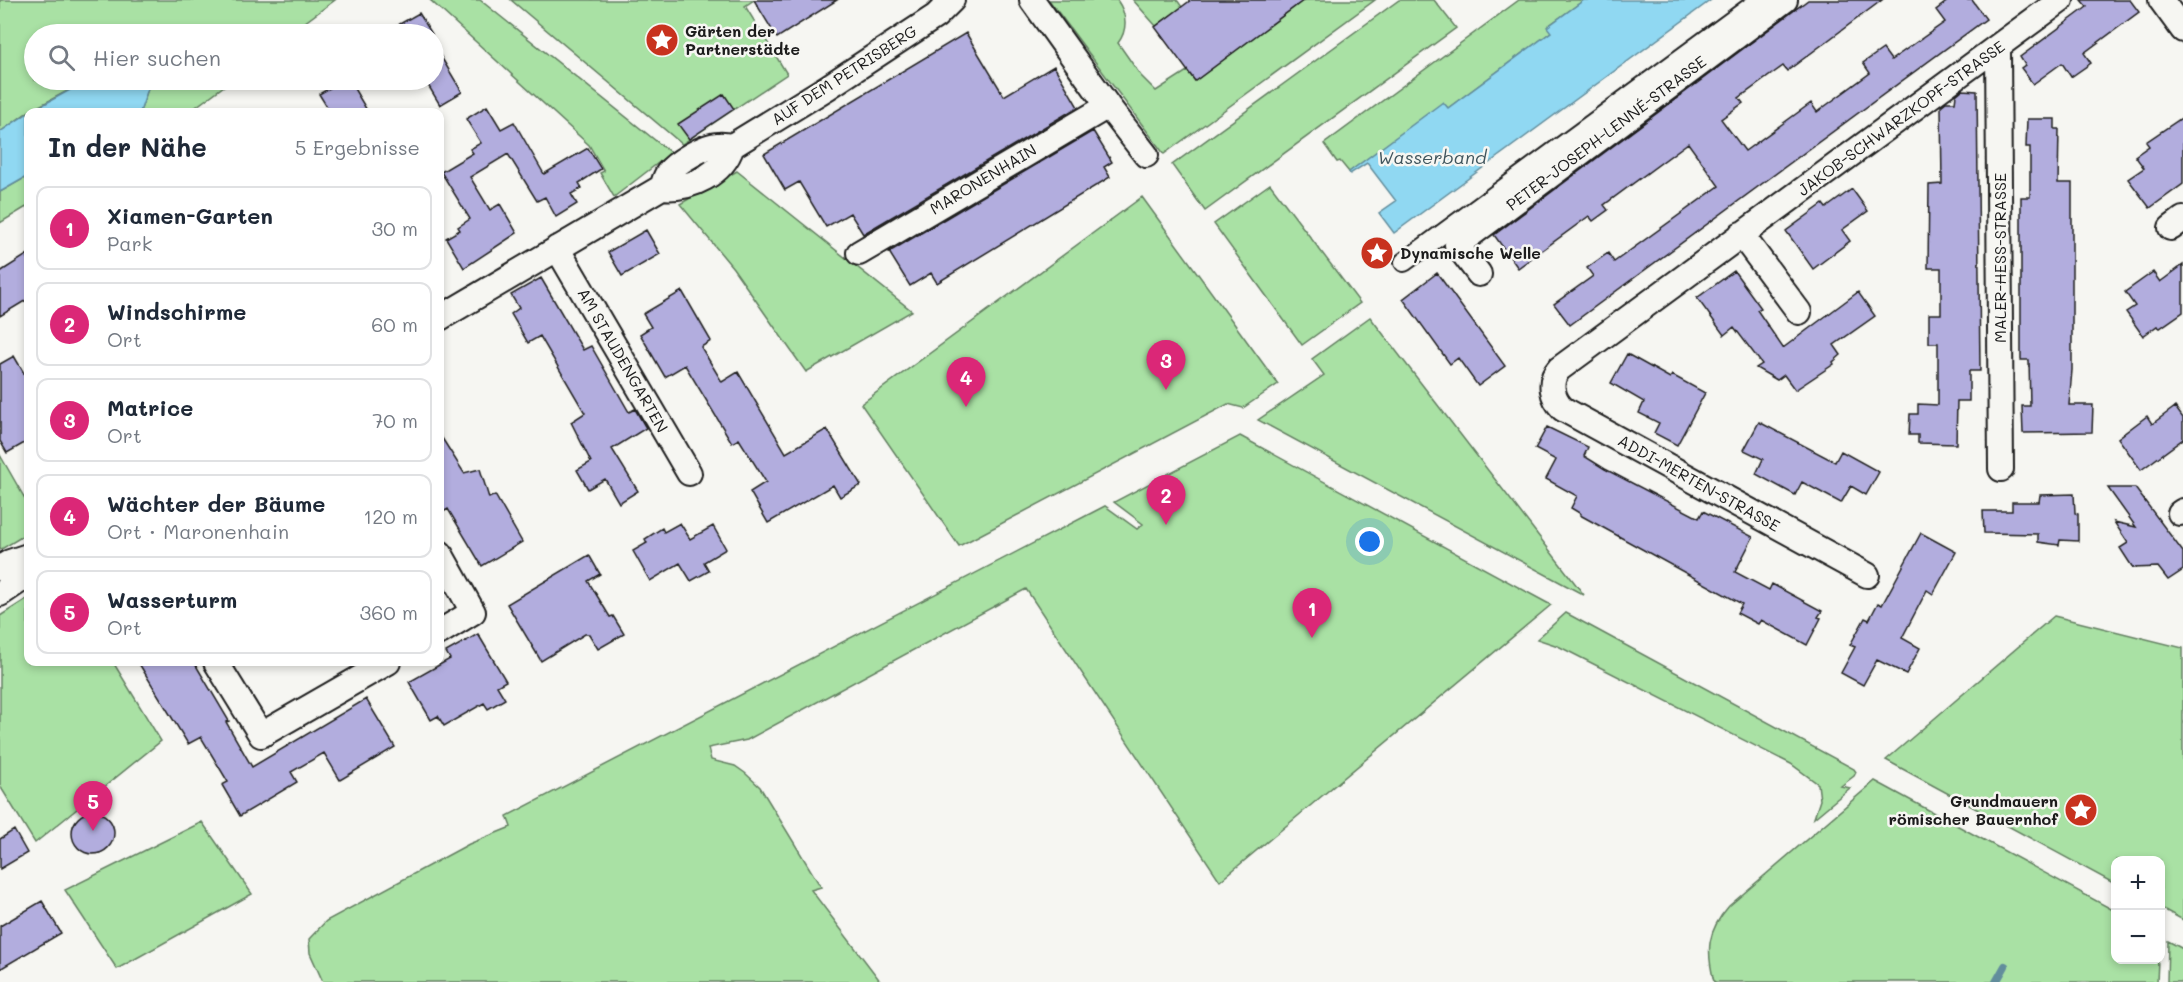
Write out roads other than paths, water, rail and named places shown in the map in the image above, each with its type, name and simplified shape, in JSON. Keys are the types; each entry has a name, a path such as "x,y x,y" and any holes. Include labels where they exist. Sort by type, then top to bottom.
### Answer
{"street":[{"name":"AUF DEM PETRISBERG","path":"444,316 662,187 684,186 702,179 723,165 732,146 828,87 936,16 952,0"},
{"path":"1032,0 1146,155"},
{"path":"1404,262 1760,0"},
{"name":"PETER-JOSEPH-LENNÉ-STRASSE","path":"1479,274 1457,245 1785,0"},
{"name":"JAKOB-SCHWARZKOPF-STRASSE","path":"1554,376 1559,369 2061,0"},
{"path":"2161,0 2183,30"},
{"name":"MALER-HESS-STRASSE","path":"1998,47 2001,469"},
{"name":"MARONENHAIN","path":"859,253 1108,105"},
{"path":"1742,234 1799,312"},
{"name":"AM STAUDENGARTEN","path":"557,248 689,473"},
{"name":"ADDI-MERTEN-STRASSE","path":"1554,376 1552,390 1557,403 1563,409 1867,575"},
{"path":"0,568 24,557"},
{"path":"444,560 473,612 444,630"},
{"path":"0,594 24,578"},
{"path":"218,666 261,735 381,666"}],"water":[{"name":"Wasserband","path":"1584,0 1711,0 1394,233 1379,213 1396,201 1367,163 1350,174 1349,172 1443,102 1448,108 1551,32 1547,27"},
{"path":"70,90 148,90 141,108 37,108"},
{"path":"24,116 24,178 0,192 0,132"}],"waterway":[{"path":"1996,982 2005,966"}],"place":[{"name":"Gärten der Partnerstädte","path":"662,40"},
{"name":"Dynamische Welle","path":"1377,253"},
{"name":"Matrice","path":"1166,390"},
{"name":"Wächter der Bäume","path":"966,407"},
{"name":"Windschirme","path":"1166,525"},
{"name":"Xiamen-Garten","path":"1312,638"},
{"name":"Grundmauern römischer Bauernhof","path":"2081,810"},
{"name":"Wasserturm","path":"93,831"}]}
